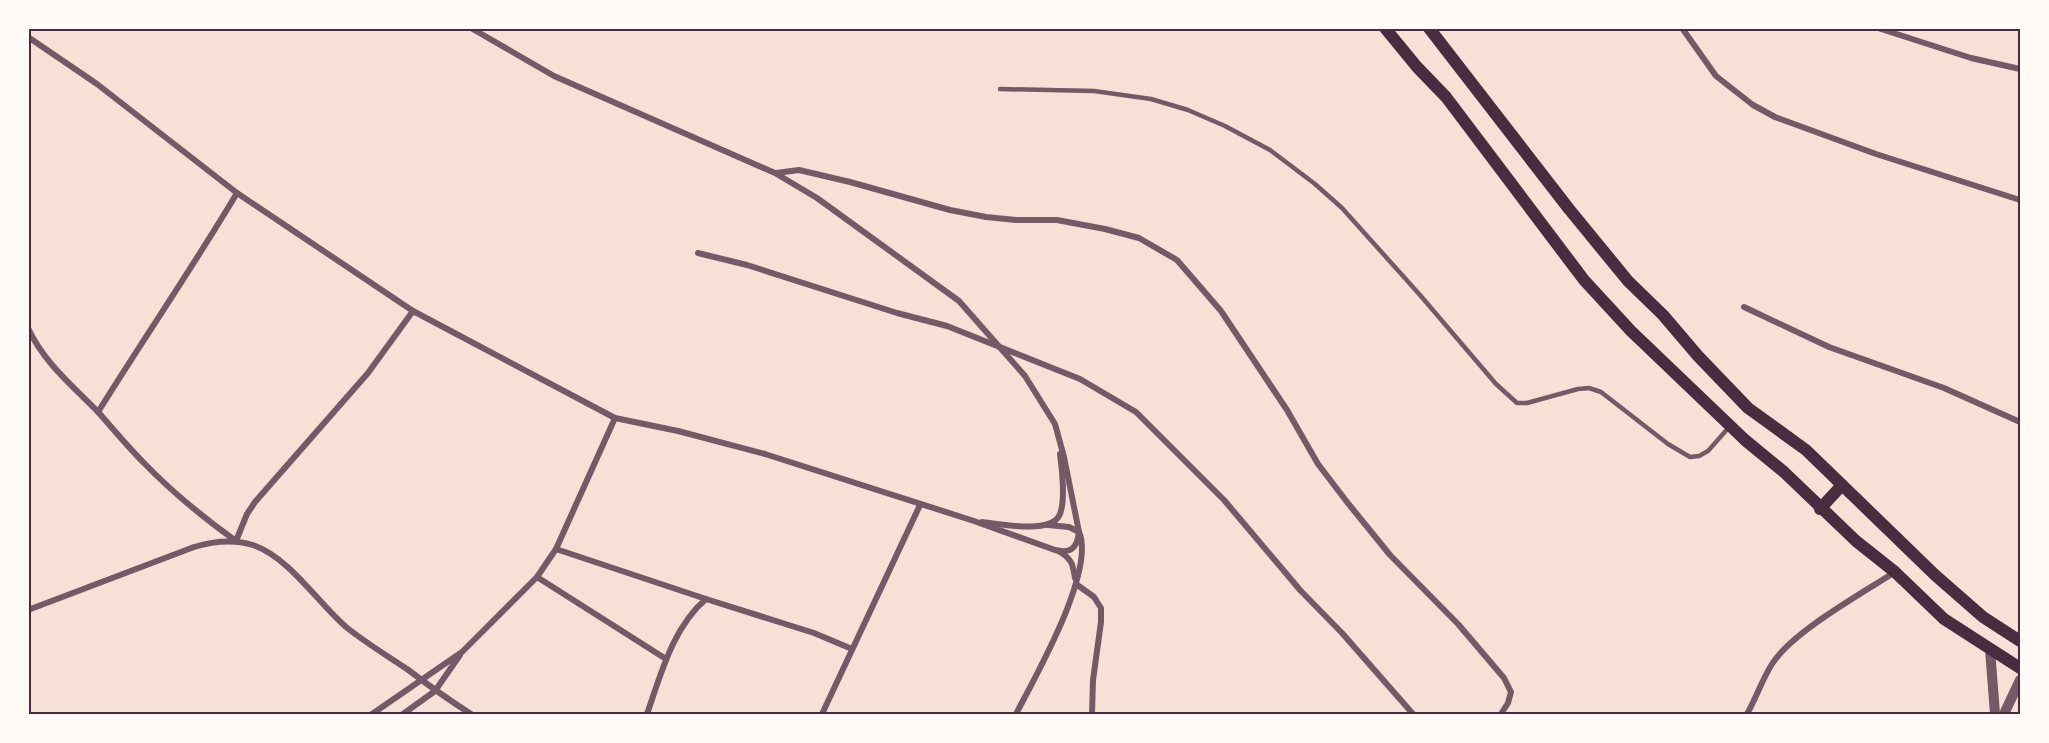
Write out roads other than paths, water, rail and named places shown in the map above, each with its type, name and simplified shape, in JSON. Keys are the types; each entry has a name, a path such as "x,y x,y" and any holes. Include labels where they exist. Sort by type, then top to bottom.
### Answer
{"main road":[{"path":"1385,28 1417,68 1446,97 1584,280 1631,331 1730,426 1784,472 1820,509 1895,572 1944,619 2020,668"},
{"path":"1429,28 1569,209 1628,281 1663,315 1698,356 1748,408 1806,450 1935,575 1983,617 2020,641"},
{"path":"1820,509 1842,485"}],"street":[{"path":"471,28 554,76 775,173 818,198 959,301 1025,376 1055,424 1082,544 1082,559 1076,584 1046,654 1016,714"},
{"path":"1682,28 1716,75 1753,105 1775,117 1876,154 2020,200"},
{"path":"1878,28 1971,58 2020,69"},
{"path":"28,37 98,84 237,193 412,311 615,418 678,431 765,454 974,521 1035,545 1059,551 1069,551 1074,548 1079,532"},
{"path":"775,173 799,170 950,210 986,217 1016,220 1057,219 1105,228 1139,238 1178,260 1221,310 1287,410 1318,465 1390,555 1458,624 1504,678 1511,692 1509,703 1501,714"},
{"path":"98,412 202,253 237,193"},
{"path":"698,253 747,265 897,313 947,326 1080,379 1136,412 1224,500 1300,590 1342,633 1413,714"},
{"path":"1744,307 1829,347 1944,388 2020,422"},
{"path":"236,541 251,508 368,374 412,311"},
{"path":"28,328 34,340 58,372 160,478 203,517 236,541"},
{"path":"372,714 462,652 537,577 556,549 615,418"},
{"path":"1048,525 1056,520 1062,510 1061,461 1055,424"},
{"path":"822,714 920,505"},
{"path":"974,521 1069,527 1079,532"},
{"path":"28,609 194,547 215,542 236,541 268,553 282,563 364,641 422,680 435,692 471,714"},
{"path":"556,549 814,633 852,650"},
{"path":"1059,551 1073,564 1076,584 1094,597 1101,608 1093,680 1092,714"},
{"path":"1747,714 1772,663 1788,645 1895,572"},
{"path":"537,577 666,659"},
{"path":"647,714 666,659 695,608 706,599"},
{"path":"1990,649 1995,714"},
{"path":"403,714 435,692 462,652"},
{"path":"2004,714 2020,680"}],"lane":[{"path":"1000,89 1094,91 1151,99 1188,110 1216,122 1270,150 1342,208 1496,384 1517,403 1527,404 1589,388 1601,392 1668,444 1690,457 1699,456 1708,451 1730,426"}]}
